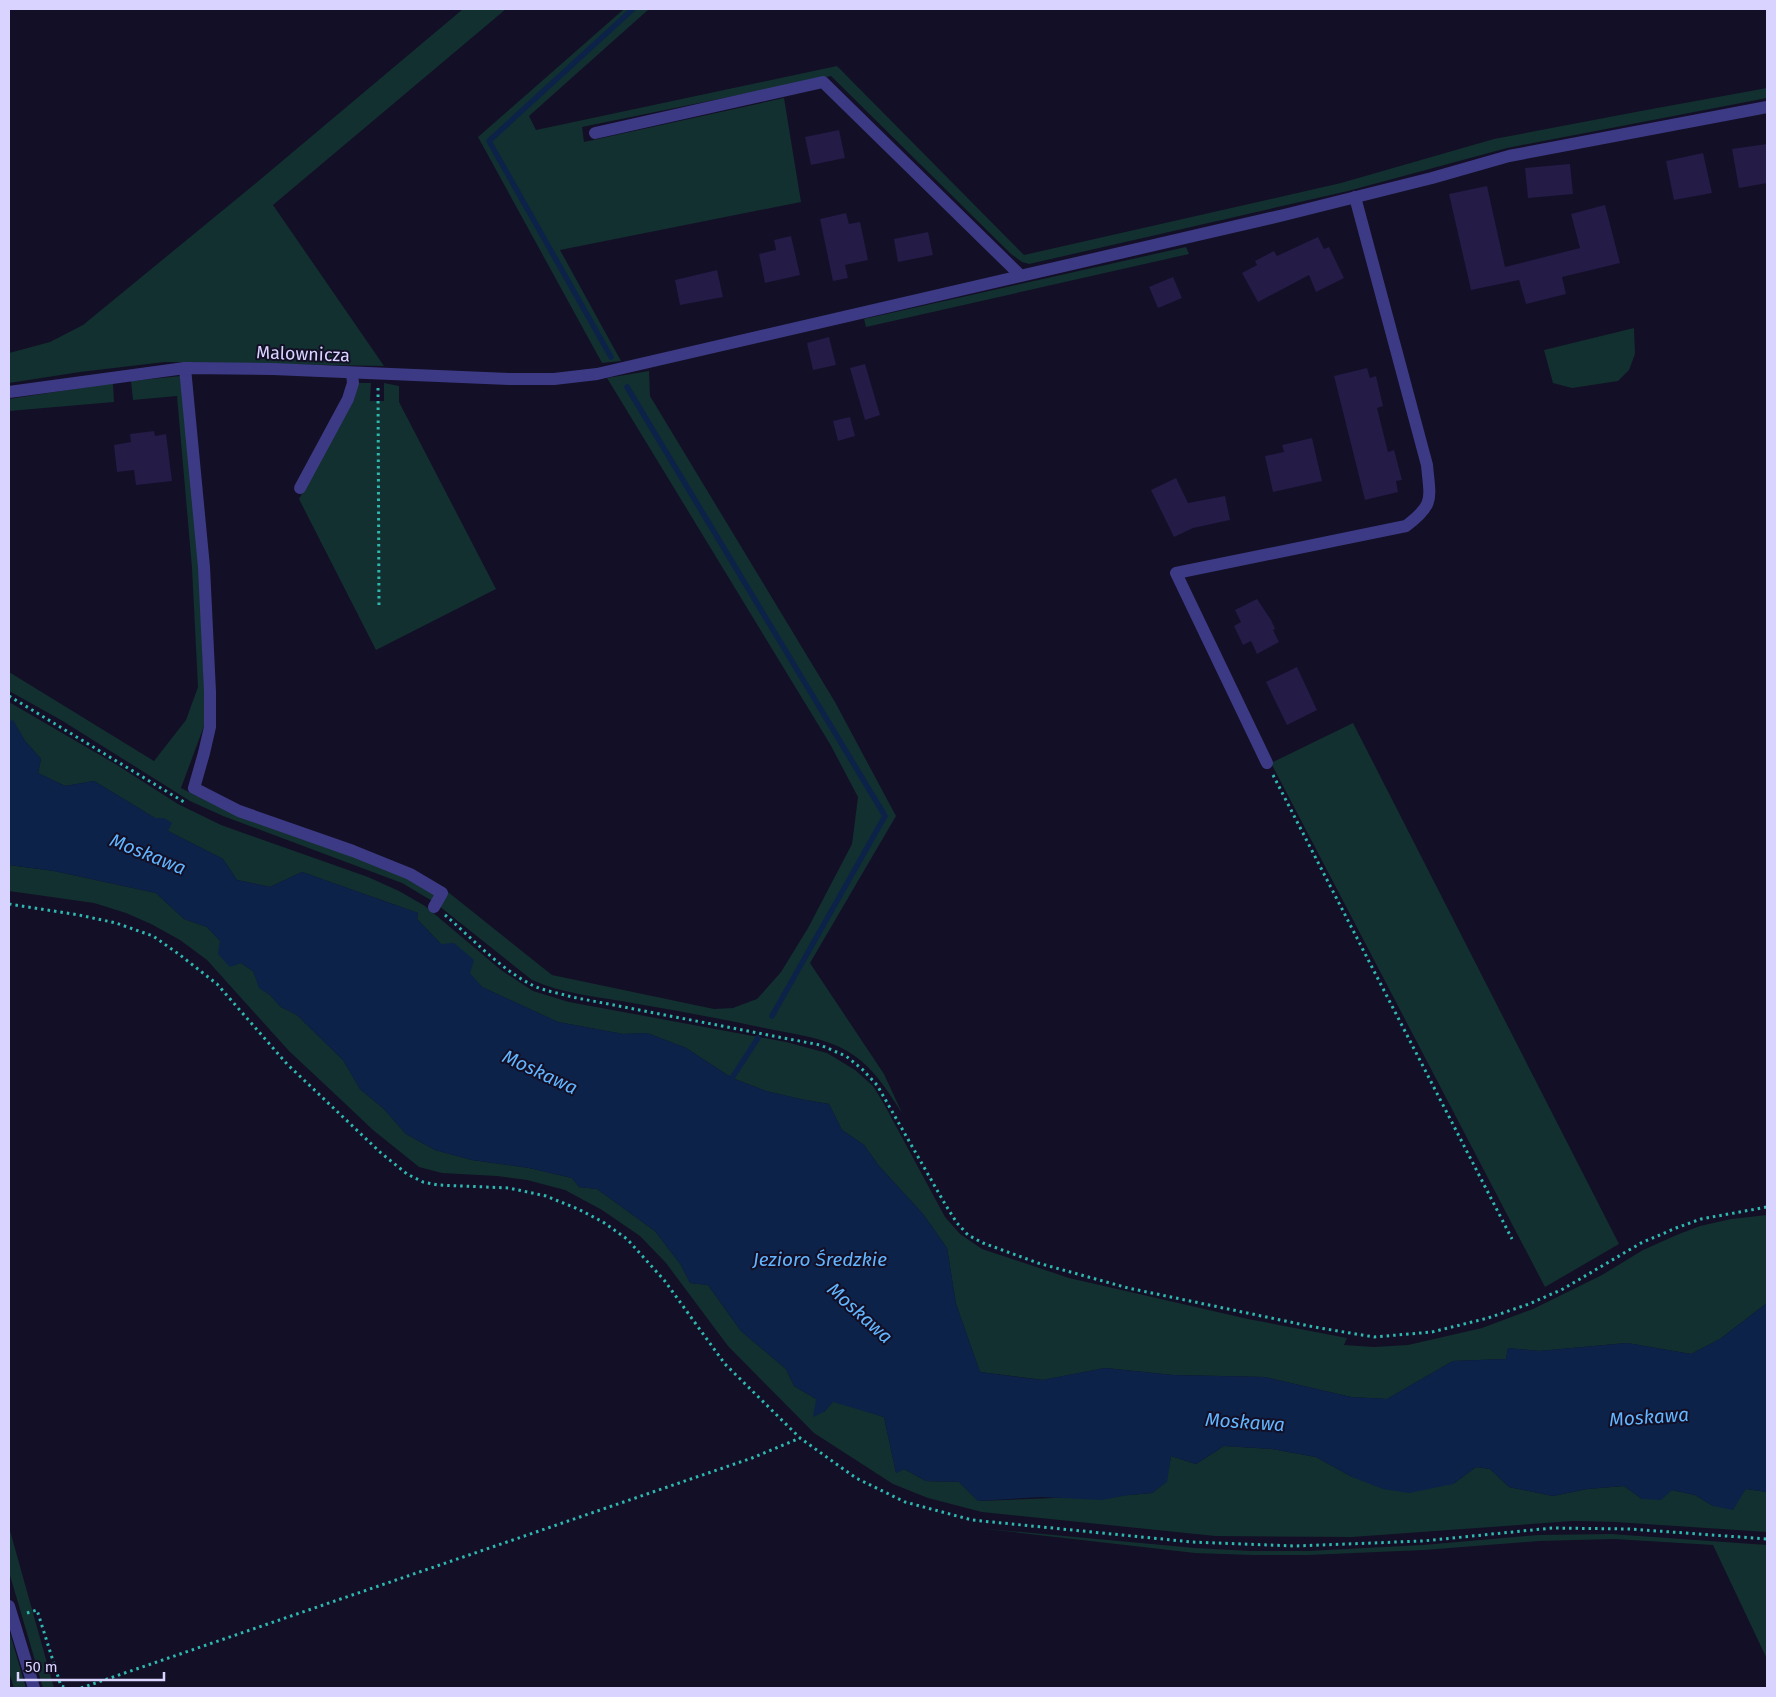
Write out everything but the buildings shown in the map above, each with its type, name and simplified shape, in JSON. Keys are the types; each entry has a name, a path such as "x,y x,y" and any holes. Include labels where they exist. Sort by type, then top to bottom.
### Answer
{"street":[{"path":"595,133 823,82 1020,275"},
{"name":"Malownicza","path":"9,392 185,368 509,379 554,379 597,374 1355,198 1509,156 1767,107"},
{"path":"1267,764 1176,572 1406,526 1421,515 1430,500 1427,465 1355,198"},
{"path":"185,368 204,567 210,692 210,727 194,788 239,811 353,851 410,874 442,893 434,906"},
{"path":"300,488 348,399 353,383 352,373"},
{"path":"10,1611 34,1688"}],"path":[{"path":"378,374 379,609"},
{"path":"9,696 189,805"},
{"path":"1267,764 1512,1239"},
{"path":"9,904 79,915 116,924 153,936 180,954 217,984 287,1064 381,1154 407,1174 423,1182 438,1186 509,1188 546,1196 603,1222 627,1239 664,1280 726,1364 800,1438 856,1478 905,1502 972,1520 1192,1542 1295,1546 1424,1541 1552,1528 1630,1528 1767,1539"},
{"path":"434,906 503,966 533,985 545,990 572,997 813,1043 846,1056 877,1085 945,1204 968,1235 983,1243 1038,1263 1128,1288 1314,1328 1374,1337 1432,1332 1488,1318 1529,1304 1563,1289 1641,1243 1676,1228 1701,1219 1767,1207"},
{"path":"81,1688 752,1458 800,1438"},
{"path":"10,1611 37,1610 61,1686 68,1688"}],"green space":[{"path":"463,9 506,9 273,205 384,366 165,362 9,383 9,353 50,342 83,325"},
{"path":"624,9 649,9 529,116 536,130 837,66 1024,255 1341,183 1494,139 1767,88 1767,98 1507,148 1348,191 1029,264 1022,262 1011,254 831,76 582,127 584,142 784,98 801,202 560,250 621,361 602,363 478,137"},
{"path":"1186,247 1189,254 866,327 864,319"},
{"path":"1634,328 1635,354 1629,370 1618,381 1572,388 1553,383 1544,350"},
{"path":"649,371 650,396 835,702 896,816 810,963 884,1074 902,1113 872,1071 847,1051 830,1043 802,1035 721,1019 569,992 532,980 434,902 402,883 223,816 190,801 61,720 9,691 9,672 154,761 186,720 198,687 192,568 177,396 133,400 131,381 181,376 199,568 204,726 181,788 448,892 552,975 714,1009 733,1008 757,999 781,972 808,928 852,844 858,797 830,744 607,378"},
{"path":"113,383 114,402 9,411 9,399"},
{"path":"358,383 371,383 370,401 384,401 384,383 399,386 399,402 496,589 376,650 299,499 354,400"},
{"path":"9,702 117,765 178,804 221,825 368,877 399,891 425,906 501,970 533,991 569,1002 786,1042 827,1053 855,1070 873,1086 945,1217 960,1234 982,1249 1069,1278 1248,1319 1347,1338 1344,1345 1374,1347 1408,1345 1482,1328 1533,1309 1602,1275 1643,1250 1679,1234 1700,1226 1731,1219 1767,1215 1767,1303 1720,1339 1691,1354 1627,1343 1539,1351 1508,1348 1506,1359 1453,1361 1387,1399 1351,1397 1265,1377 1173,1375 1105,1368 1043,1380 980,1372 956,1304 947,1248 923,1214 879,1166 864,1145 842,1130 829,1104 766,1091 732,1078 686,1048 647,1033 623,1034 558,1022 482,987 417,919 418,913 302,872 270,887 237,880 223,859 168,831 155,818 94,781 65,786 38,773 41,759 25,741 13,721 9,721"},
{"path":"1353,723 1619,1244 1545,1287 1271,763"},
{"path":"9,865 54,871 156,893 184,919 207,927 241,963 253,971 260,988 270,995 281,1007 297,1015 343,1060 360,1089 384,1109 406,1134 435,1150 472,1160 529,1168 572,1178 579,1187 597,1189 655,1231 681,1265 690,1283 708,1285 741,1331 786,1369 794,1386 816,1399 824,1412 833,1401 884,1417 896,1473 904,1469 926,1481 959,1482 978,1501 1129,1495 1152,1493 1166,1482 1171,1456 1196,1464 1224,1446 1272,1449 1316,1457 1352,1477 1453,1484 1476,1467 1490,1469 1509,1487 1553,1496 1587,1489 1624,1486 1642,1499 1672,1490 1695,1495 1713,1506 1746,1489 1767,1492 1767,1532 1573,1521 1352,1537 1215,1536 982,1512 928,1498 893,1484 814,1433 728,1346 666,1263 640,1236 602,1210 565,1190 527,1180 497,1176 442,1173 419,1167 373,1130 289,1051 207,960 180,940 126,913 94,903 9,891"},
{"path":"9,1527 54,1688 43,1688 9,1572"},
{"path":"978,1528 1195,1548 1251,1551 1308,1551 1423,1545 1538,1535 1611,1534 1767,1545 1767,1659 1713,1545 1614,1539 1539,1541 1424,1550 1308,1555 1252,1555 1195,1553"},
{"path":"9,1630 26,1688 14,1688 9,1672"}],"water":[{"name":"Jezioro Średzkie","path":"13,720 25,741 41,759 38,773 65,786 94,781 155,818 164,818 172,823 168,831 223,859 237,880 270,887 302,872 418,913 417,919 441,944 454,943 474,960 470,973 482,987 558,1022 623,1034 647,1033 686,1048 732,1078 766,1091 829,1104 842,1130 864,1145 879,1166 923,1214 947,1248 956,1304 980,1372 1042,1380 1105,1368 1173,1375 1265,1377 1351,1397 1387,1399 1453,1361 1506,1359 1508,1348 1539,1351 1627,1343 1691,1354 1720,1339 1767,1303 1767,1492 1746,1489 1733,1510 1713,1506 1695,1495 1672,1490 1661,1500 1642,1499 1624,1486 1587,1489 1553,1496 1509,1487 1490,1469 1476,1467 1453,1484 1409,1493 1383,1489 1352,1477 1316,1457 1272,1449 1224,1446 1196,1464 1171,1456 1167,1482 1152,1493 1101,1500 1041,1497 978,1501 959,1482 926,1481 904,1469 896,1473 884,1417 833,1402 824,1412 813,1417 816,1399 794,1386 786,1369 741,1331 708,1285 690,1283 681,1265 655,1231 597,1189 579,1187 572,1178 529,1168 472,1160 435,1150 406,1134 384,1109 360,1089 343,1060 297,1015 281,1007 270,995 259,988 253,971 241,963 230,967 218,954 220,941 207,927 184,919 156,893 54,871 9,865 9,721"}],"waterway":[{"path":"611,357 489,141 633,9"},
{"path":"627,387 885,816 772,1016"},
{"path":"732,1078 758,1038"}],"water label":[{"name":"Moskawa","path":"148,854"},
{"name":"Moskawa","path":"540,1072"},
{"name":"Moskawa","path":"860,1313"},
{"name":"Moskawa","path":"1649,1417"},
{"name":"Moskawa","path":"1245,1422"}]}
